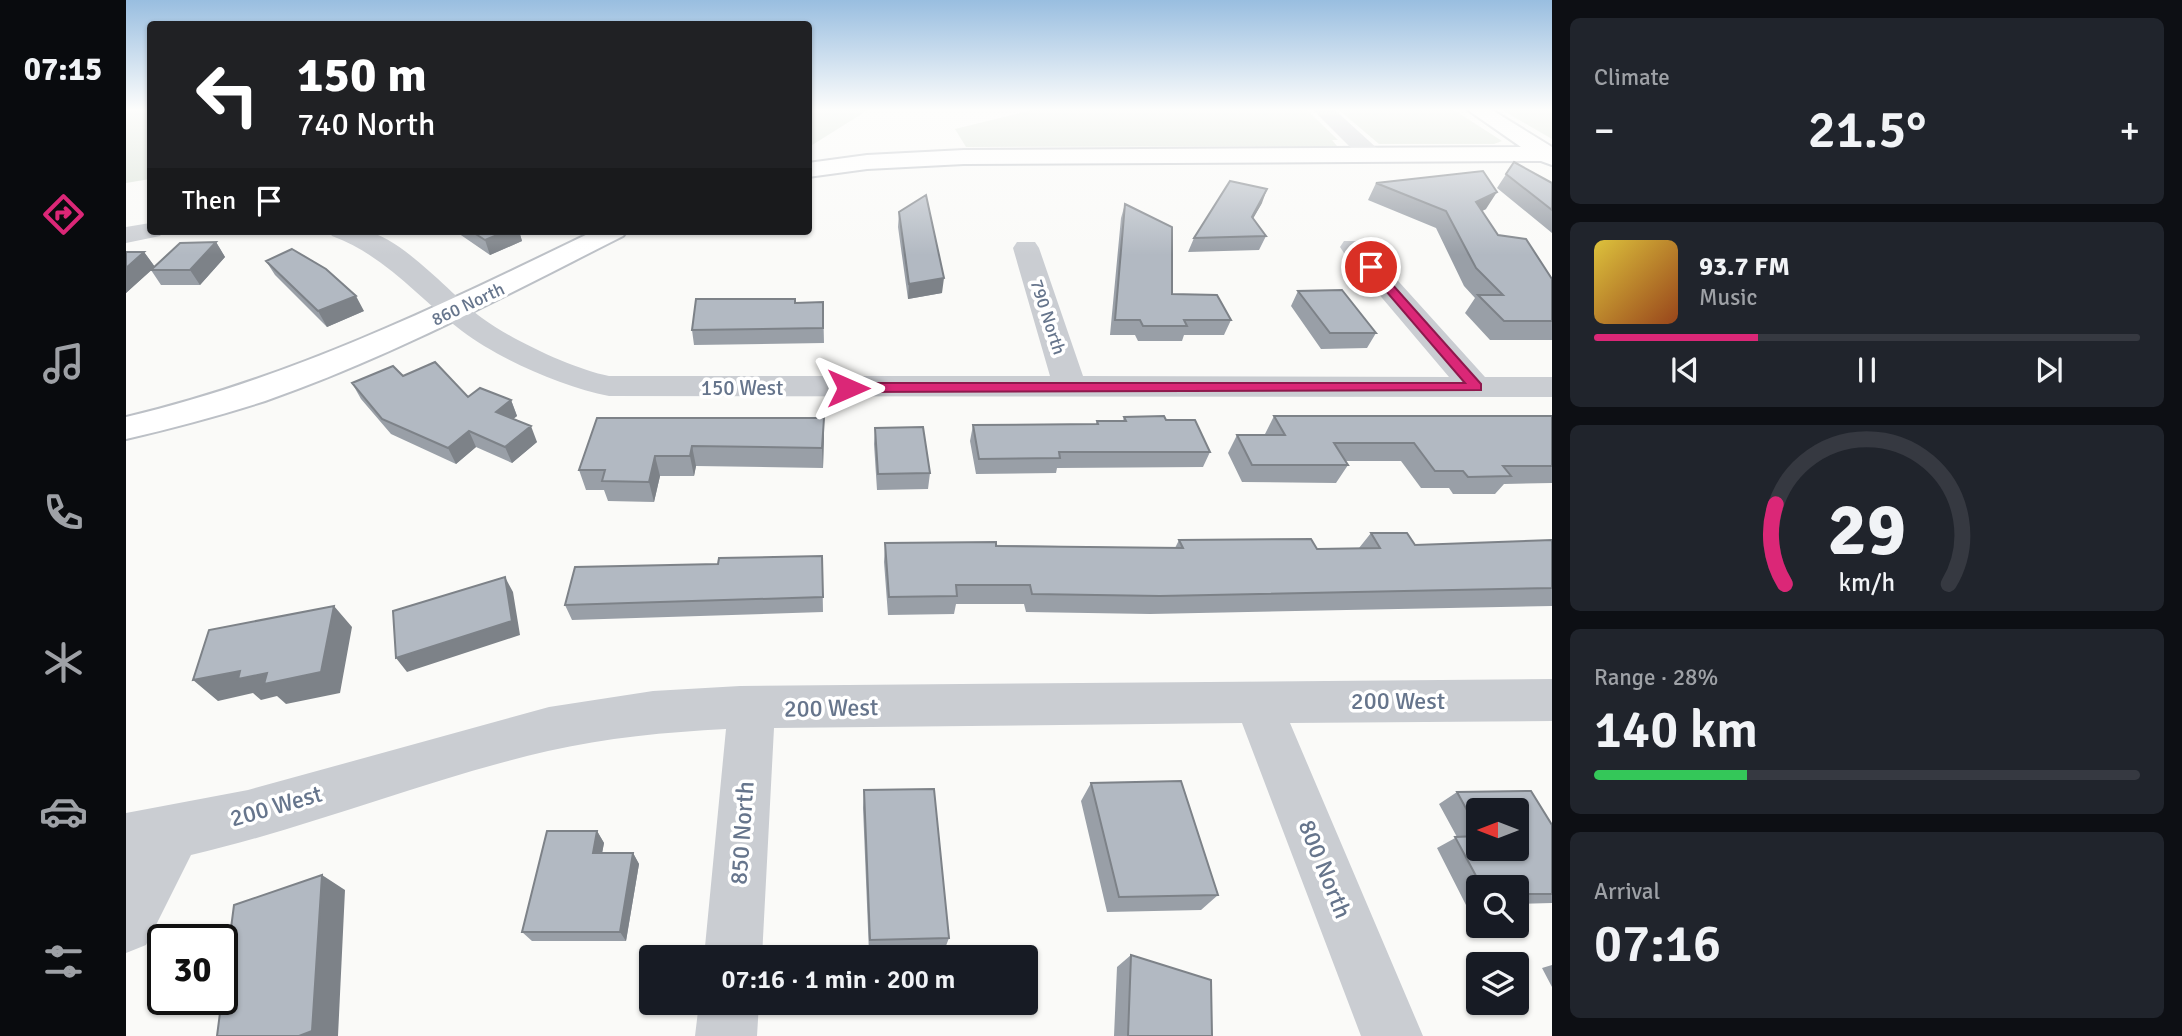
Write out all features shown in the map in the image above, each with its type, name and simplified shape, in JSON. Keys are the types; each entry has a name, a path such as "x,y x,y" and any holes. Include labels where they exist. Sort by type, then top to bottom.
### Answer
{"street":[{"path":"812,169 867,162 938,158"},
{"path":"126,235 147,232"},
{"name":"150 West","path":"351,235 378,246 469,322 558,372 580,382 609,386 1552,387"},
{"name":"860 North","path":"126,428 244,398 318,370 457,310 606,235"},
{"path":"1353,247 1476,387"},
{"name":"790 North","path":"1026,248 1070,387"},
{"name":"200 West","path":"150,836 296,801 417,763 557,728 662,712 1257,701 1552,700"},
{"name":"800 North","path":"1257,701 1392,1036"},
{"name":"850 North","path":"734,945 752,709"},
{"path":"126,925 150,836"},
{"path":"726,1036 728,1015"}],"shaded area":[{"path":"126,158 147,158 147,180 126,183"}],"building":[{"path":"1514,162 1552,183 1552,210 1506,174"},
{"path":"1483,171 1497,192 1476,202 1498,235 1526,239 1552,279 1552,321 1504,321 1478,295 1503,295 1476,268 1446,211 1376,183"},
{"path":"1230,181 1267,189 1252,217 1266,236 1194,238"},
{"path":"926,195 944,278 909,284 899,212"},
{"path":"1125,204 1172,227 1172,294 1217,295 1231,320 1184,320 1187,326 1143,326 1140,320 1115,320"},
{"path":"477,235 497,235 485,240"},
{"path":"216,242 190,270 151,270 180,243"},
{"path":"292,249 326,269 356,296 318,311 266,261"},
{"path":"126,252 144,252 126,268"},
{"path":"1342,290 1376,333 1330,333 1298,291"},
{"path":"696,299 795,299 795,303 823,302 823,328 692,330"},
{"path":"435,362 468,397 480,388 511,400 496,412 531,426 505,447 469,431 448,448 382,419 352,383 393,366 403,376"},
{"path":"1164,416 1166,420 1195,420 1210,452 1059,452 1060,458 979,459 973,425 1098,424 1097,421 1126,421 1124,417"},
{"path":"1274,416 1552,416 1552,466 1503,466 1511,476 1468,477 1463,471 1435,471 1414,443 1334,443 1348,465 1252,465 1237,435 1285,435"},
{"path":"597,418 824,418 822,448 692,446 690,456 655,456 649,482 602,481 605,470 579,470"},
{"path":"923,427 930,473 878,474 875,428"},
{"path":"1371,533 1407,533 1415,545 1552,540 1552,588 1160,596 1032,594 1030,585 956,585 957,596 889,597 885,543 996,542 996,546 1183,548 1179,540 1311,539 1317,549 1380,548"},
{"path":"822,556 823,597 565,605 575,567 718,564 719,558"},
{"path":"505,577 512,621 396,658 393,611"},
{"path":"334,606 321,672 264,684 267,673 238,679 240,671 193,680 209,630"},
{"path":"1181,781 1218,895 1119,897 1091,783"},
{"path":"934,789 949,938 870,940 864,790"},
{"path":"1531,791 1552,825 1552,894 1529,894 1529,875 1476,875 1468,861 1530,861 1530,798 1466,798 1466,808 1457,792"},
{"path":"547,831 597,831 593,853 633,853 620,932 522,932"},
{"path":"1455,837 1466,837 1466,857"},
{"path":"322,875 312,1031 299,1036 217,1036 220,1015 238,1015 238,924 232,924 234,905"},
{"path":"1131,955 1211,980 1212,1036 1128,1036"}],"route":[{"path":"848,388 1476,387 1371,267"}]}
